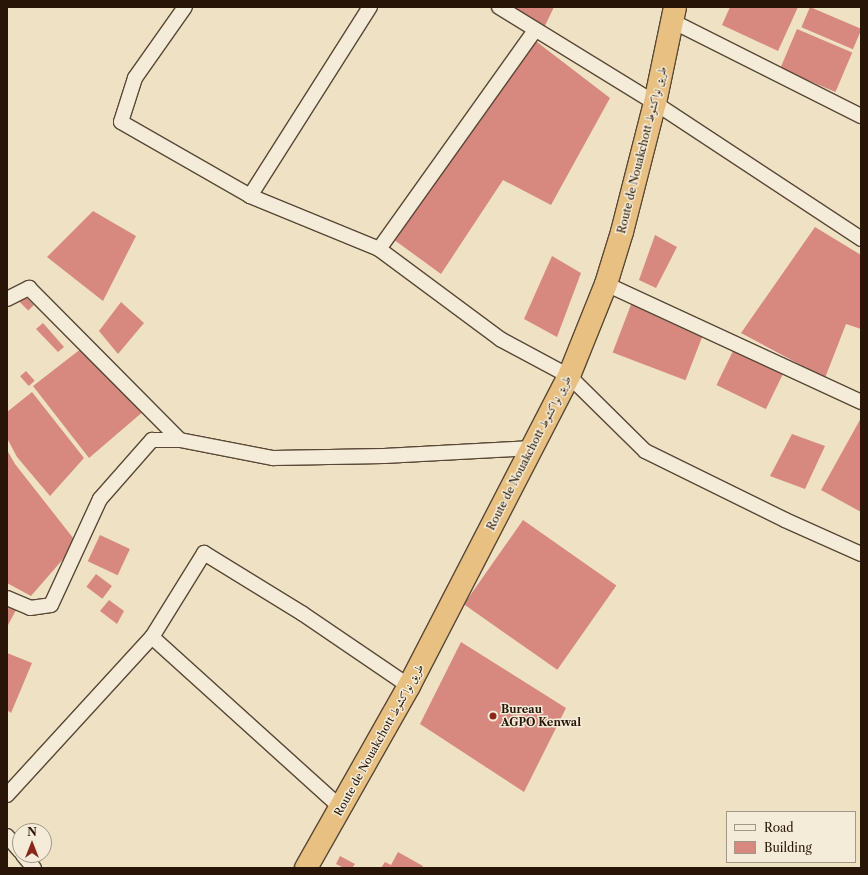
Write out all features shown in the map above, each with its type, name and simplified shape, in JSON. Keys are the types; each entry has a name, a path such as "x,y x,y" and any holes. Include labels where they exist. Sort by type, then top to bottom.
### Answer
{"highway":[{"name":"Route de Nouakchott طريق نواكشوط","path":"306,868 409,686 569,376 606,284 655,103 674,14"}],"street":[{"path":"185,7 135,78 121,122 250,196 379,249 500,339 569,376 645,451 785,520 861,554"},
{"path":"250,196 370,7"},
{"path":"499,7 655,103 861,239"},
{"path":"674,14 861,116"},
{"path":"379,249 535,30"},
{"path":"606,284 861,402"},
{"path":"7,299 29,288 180,440"},
{"path":"7,598 30,608 51,605 100,499 152,440 180,440 273,458 384,456 533,448"},
{"path":"7,795 152,637 204,553 303,614 409,686"},
{"path":"152,637 341,808"}],"building":[{"path":"507,7 554,7 543,30"},
{"path":"730,7 798,7 778,51 722,25"},
{"path":"810,7 861,29 853,49 801,27"},
{"path":"797,29 852,52 835,92 780,69"},
{"path":"533,39 610,98 551,205 503,180 441,274 393,239"},
{"path":"93,211 136,236 103,301 47,257"},
{"path":"815,227 861,255 861,329 846,324 825,378 741,333"},
{"path":"655,235 677,247 656,288 639,280"},
{"path":"552,256 581,273 557,337 524,319"},
{"path":"24,295 34,305 28,311 18,301"},
{"path":"121,302 144,323 118,354 99,331"},
{"path":"632,302 705,330 685,380 613,352"},
{"path":"43,323 64,347 58,352 36,329"},
{"path":"82,348 145,410 89,458 33,386"},
{"path":"734,349 783,373 766,409 716,385"},
{"path":"26,371 35,381 29,386 20,376"},
{"path":"32,392 84,458 50,496 17,457 7,438 7,412"},
{"path":"861,418 861,512 821,490"},
{"path":"792,434 825,446 805,489 770,476"},
{"path":"7,450 15,464 77,543 31,596 7,583"},
{"path":"523,520 616,585 557,670 464,604"},
{"path":"100,535 130,549 118,575 88,561"},
{"path":"96,574 112,586 102,599 86,587"},
{"path":"109,600 124,611 117,624 100,611"},
{"path":"9,607 16,610 7,627 7,611"},
{"name":"Bureau AGPO Kenwal","path":"461,642 566,708 524,792 420,724"},
{"path":"7,653 32,663 11,713 7,710"},
{"path":"398,852 423,866 422,868 381,868 385,862 391,865"},
{"path":"340,856 355,864 352,868 344,868 336,864"}],"place":[{"name":"Bureau AGPO Kenwal","path":"493,716"}]}
